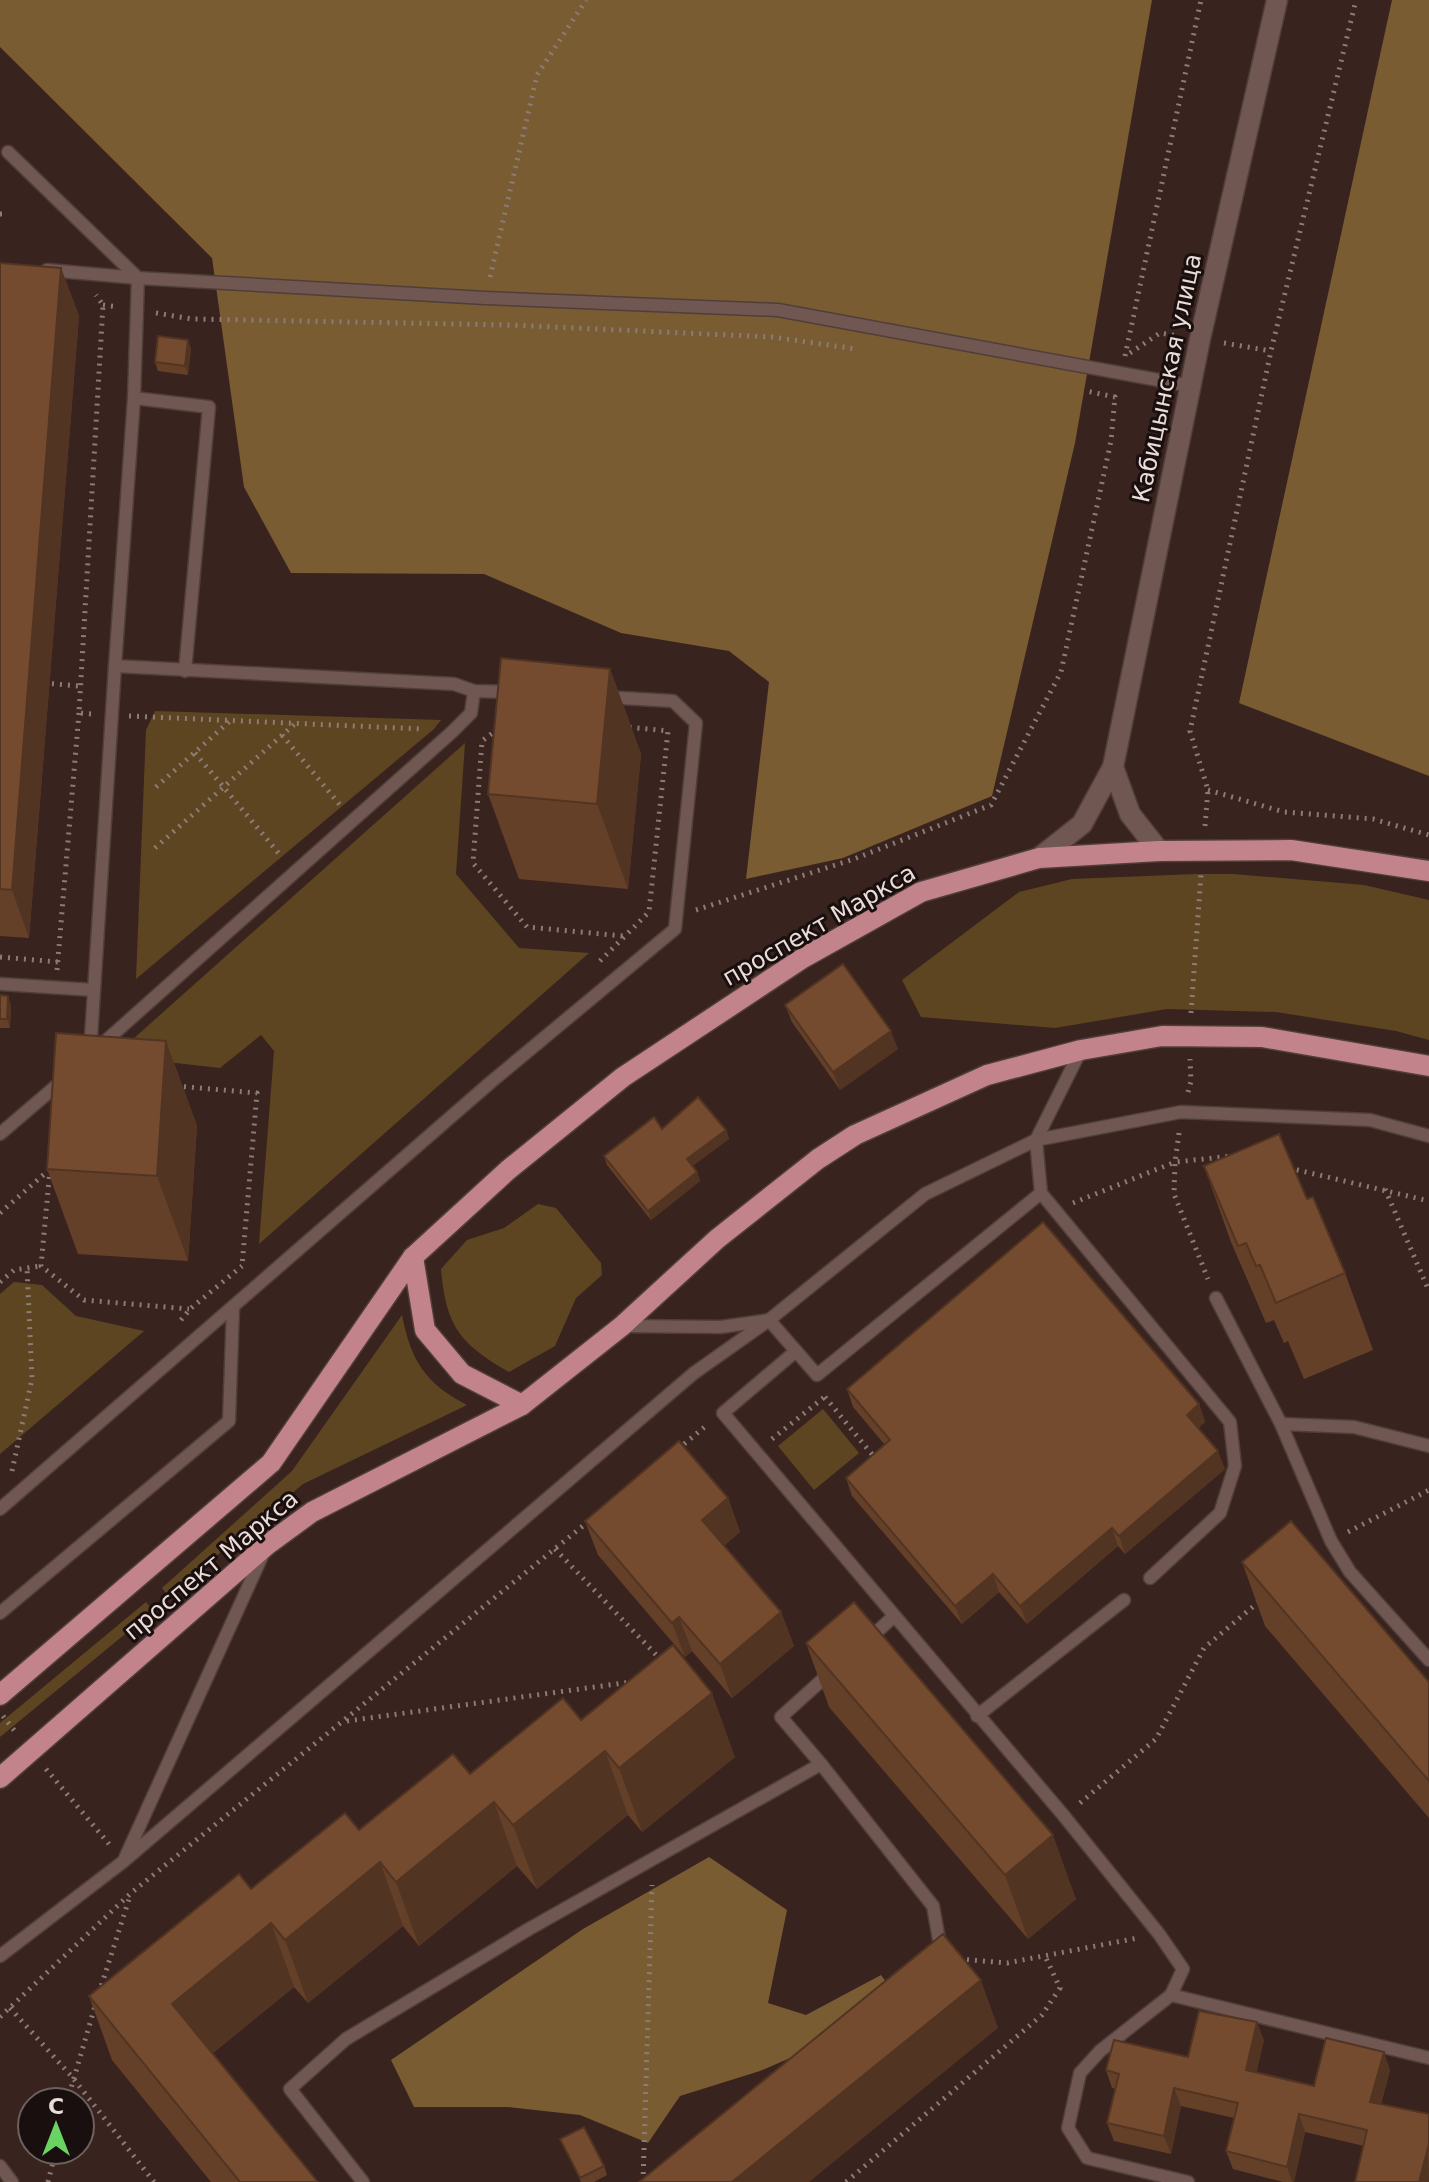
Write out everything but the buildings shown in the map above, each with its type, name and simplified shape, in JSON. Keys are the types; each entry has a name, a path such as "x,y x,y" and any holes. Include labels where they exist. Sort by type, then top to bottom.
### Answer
{"main road":[{"name":"проспект Маркса","path":"0,1695 271,1463 413,1257 508,1170 623,1077 803,958 921,892 1039,858 1159,851 1291,850 1429,871"},
{"name":"проспект Маркса","path":"0,1778 267,1545 312,1512 522,1405 622,1326 717,1239 818,1159 855,1135 987,1075 1081,1050 1162,1036 1262,1037 1429,1066"},
{"path":"413,1257 425,1330 462,1374 522,1405"}],"street":[{"name":"Кабицынская улица","path":"1113,767 1191,386 1277,0"},
{"path":"1113,767 1130,814 1159,851"},
{"path":"1039,858 1082,824 1113,767"}],"lane":[{"path":"8,152 138,278 134,398 91,1037 86,1059"},
{"path":"31,268 138,278 485,298 778,310 1191,386"},
{"path":"134,398 209,407 185,671"},
{"path":"115,666 454,684 474,691 520,693"},
{"path":"0,1134 452,732 471,713 474,691"},
{"path":"0,1509 491,1082 675,929 696,723 673,701 596,697"},
{"path":"0,984 94,990"},
{"path":"1081,1050 1036,1140 1041,1193 1230,1422 1235,1466 1220,1513 1150,1578"},
{"path":"0,1956 124,1861 671,1392 769,1320 925,1194 1036,1140 1181,1112 1370,1120 1429,1136"},
{"path":"769,1320 817,1375 1041,1193"},
{"path":"1216,1298 1281,1424 1331,1541 1350,1572 1429,1660"},
{"path":"0,1613 229,1421 233,1308"},
{"path":"622,1326 721,1327 769,1320"},
{"path":"796,1351 723,1413 1064,1816 1159,1934 1183,1969 1171,1995 1100,2051 1080,2073 1068,2128 1087,2158 1188,2182"},
{"path":"1281,1424 1354,1427 1429,1446"},
{"path":"124,1861 267,1545"},
{"path":"977,1716 1124,1600"},
{"path":"860,1646 894,1616"},
{"path":"838,1666 781,1717 933,1906 942,1957 930,1967"},
{"path":"363,2182 290,2089 346,2039 529,1929 821,1764"},
{"path":"1171,1995 1429,2058"},
{"path":"0,2166 12,2182"}],"path":[{"path":"485,298 537,75 586,0"},
{"path":"1124,357 1201,0"},
{"path":"1216,1298 1174,1194 1181,1112 1191,1081 1189,1036 1208,790 1190,731 1271,351 1356,0"},
{"path":"56,987 79,713 103,305 92,289"},
{"path":"103,305 192,319 510,325 772,337 860,350"},
{"path":"649,912 676,916 854,859 991,805 1061,672 1111,441 1115,397 1076,389"},
{"path":"37,682 79,686"},
{"path":"79,713 452,732 482,741"},
{"path":"156,787 231,720"},
{"path":"155,848 297,722"},
{"path":"504,724 482,741 473,863 527,927 623,936 649,912 668,731 622,726"},
{"path":"282,735 347,813"},
{"path":"195,753 286,862"},
{"path":"1208,790 1284,812 1373,819 1429,835"},
{"path":"0,957 58,962"},
{"path":"163,1084 257,1093 242,1266"},
{"path":"41,1266 52,1154"},
{"path":"1055,1210 1175,1162 1226,1155 1240,1158"},
{"path":"1284,1167 1429,1201"},
{"path":"0,1213 50,1169"},
{"path":"1385,1189 1429,1291"},
{"path":"0,1282 14,1270 41,1266 84,1300 190,1309"},
{"path":"12,1472 32,1379 27,1268"},
{"path":"825,1397 877,1461 869,1468"},
{"path":"676,1450 723,1413"},
{"path":"1331,1541 1429,1490"},
{"path":"0,2017 131,1893 591,1519"},
{"path":"555,1549 667,1665"},
{"path":"1064,1816 1156,1739 1204,1648 1273,1590"},
{"path":"346,1721 646,1680"},
{"path":"0,1713 124,1861 131,1893 71,2086"},
{"path":"643,2182 652,1860"},
{"path":"942,1957 1007,1963 1159,1934"},
{"path":"846,2182 1042,2015 1060,1988 1045,1956"},
{"path":"10,2008 73,2078 154,2182"}],"shaded area":[{"path":"0,0 1152,0 1075,443 992,796 843,858 746,879 769,682 729,651 621,633 484,574 291,573 244,487 212,258 0,47"},
{"path":"1392,0 1429,0 1429,776 1239,703"},
{"path":"155,711 441,720 136,979 146,730"},
{"path":"465,743 456,874 519,948 589,953 259,1244 274,1051 261,1035 220,1068 114,1056"},
{"path":"1197,874 1364,885 1429,900 1429,1040 1396,1031 1276,1012 1167,1009 1055,1028 921,1017 902,980 1019,892 1072,879"},
{"path":"538,1204 556,1208 601,1263 602,1275 576,1298 555,1346 509,1372 478,1352 458,1331 447,1305 441,1269 467,1240 504,1228"},
{"path":"14,1282 42,1285 76,1316 144,1331 0,1454 0,1294"},
{"path":"402,1315 410,1345 422,1369 440,1388 467,1405 303,1484 168,1596 162,1588 292,1471"},
{"path":"823,1409 859,1453 814,1490 778,1446"},
{"path":"146,1602 153,1611 0,1737 0,1723"},
{"path":"709,1857 787,1910 768,2003 806,2015 881,1975 905,2008 760,2071 680,2096 648,2143 580,2115 507,2107 414,2107 391,2060 583,1929"}]}
